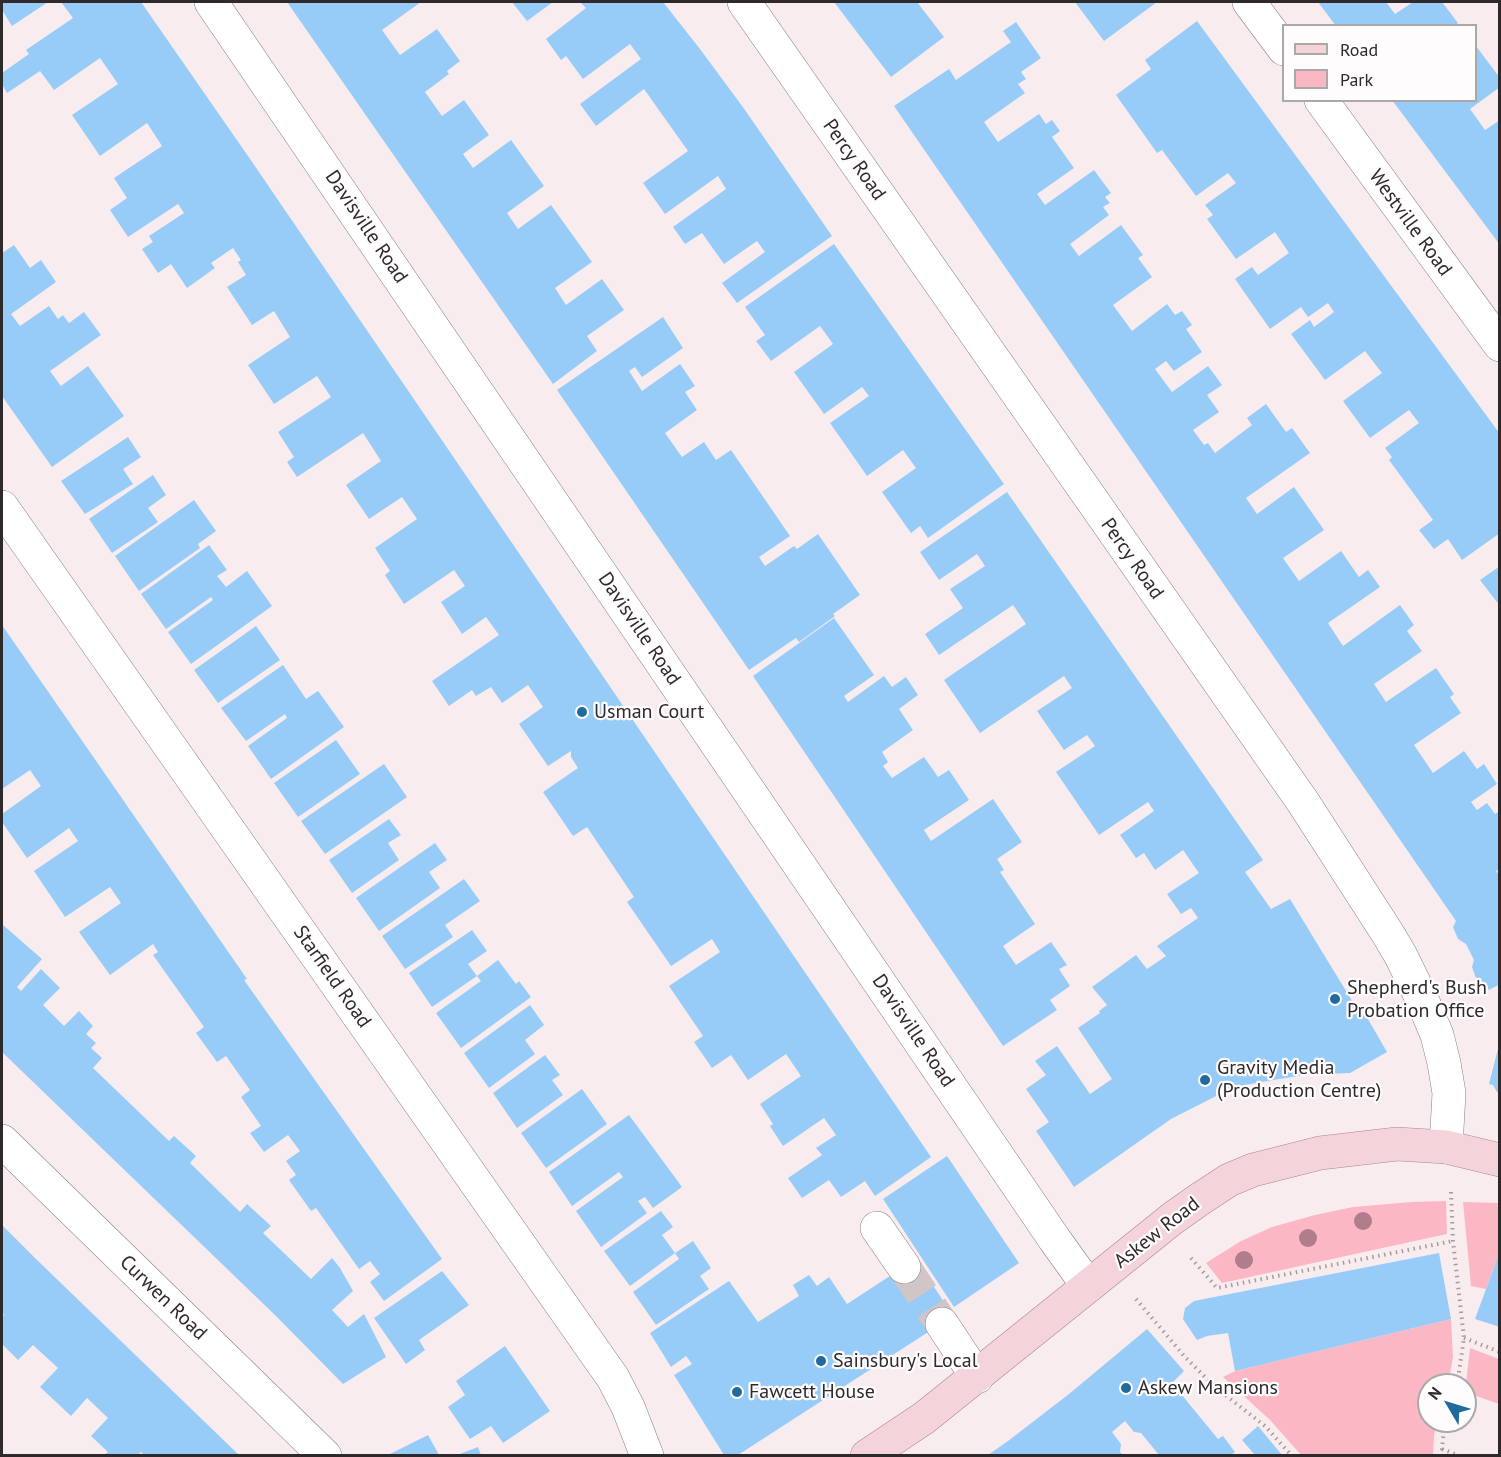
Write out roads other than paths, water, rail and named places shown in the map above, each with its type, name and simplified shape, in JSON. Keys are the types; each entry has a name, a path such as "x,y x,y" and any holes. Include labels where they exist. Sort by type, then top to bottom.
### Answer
{"main road":[{"name":"Askew Road","path":"867,1455 924,1418 1088,1286 1200,1199 1229,1180 1252,1170 1320,1153 1397,1144 1446,1147 1500,1160"}],"street":[{"name":"Davisville Road","path":"212,2 1088,1286"},
{"name":"Percy Road","path":"744,2 1303,802 1401,956 1437,1035 1444,1063 1449,1093 1446,1147"},
{"path":"1249,2 1282,46"},
{"name":"Westville Road","path":"1322,102 1500,345"},
{"name":"Starfield Road","path":"2,507 613,1378 628,1407 647,1455"},
{"name":"Curwen Road","path":"2,1141 325,1455"},
{"path":"877,1228 904,1267"},
{"path":"942,1324 977,1377"}],"tunnel":[{"path":"904,1267 942,1324"}],"place":[{"name":"Usman Court","path":"582,712"},
{"name":"Shepherd's Bush Probation Office","path":"1335,999"},
{"name":"Gravity Media (Production Centre)","path":"1205,1080"},
{"name":"Sainsbury's Local","path":"821,1361"},
{"name":"Askew Mansions","path":"1126,1388"},
{"name":"Fawcett House","path":"737,1392"}]}
